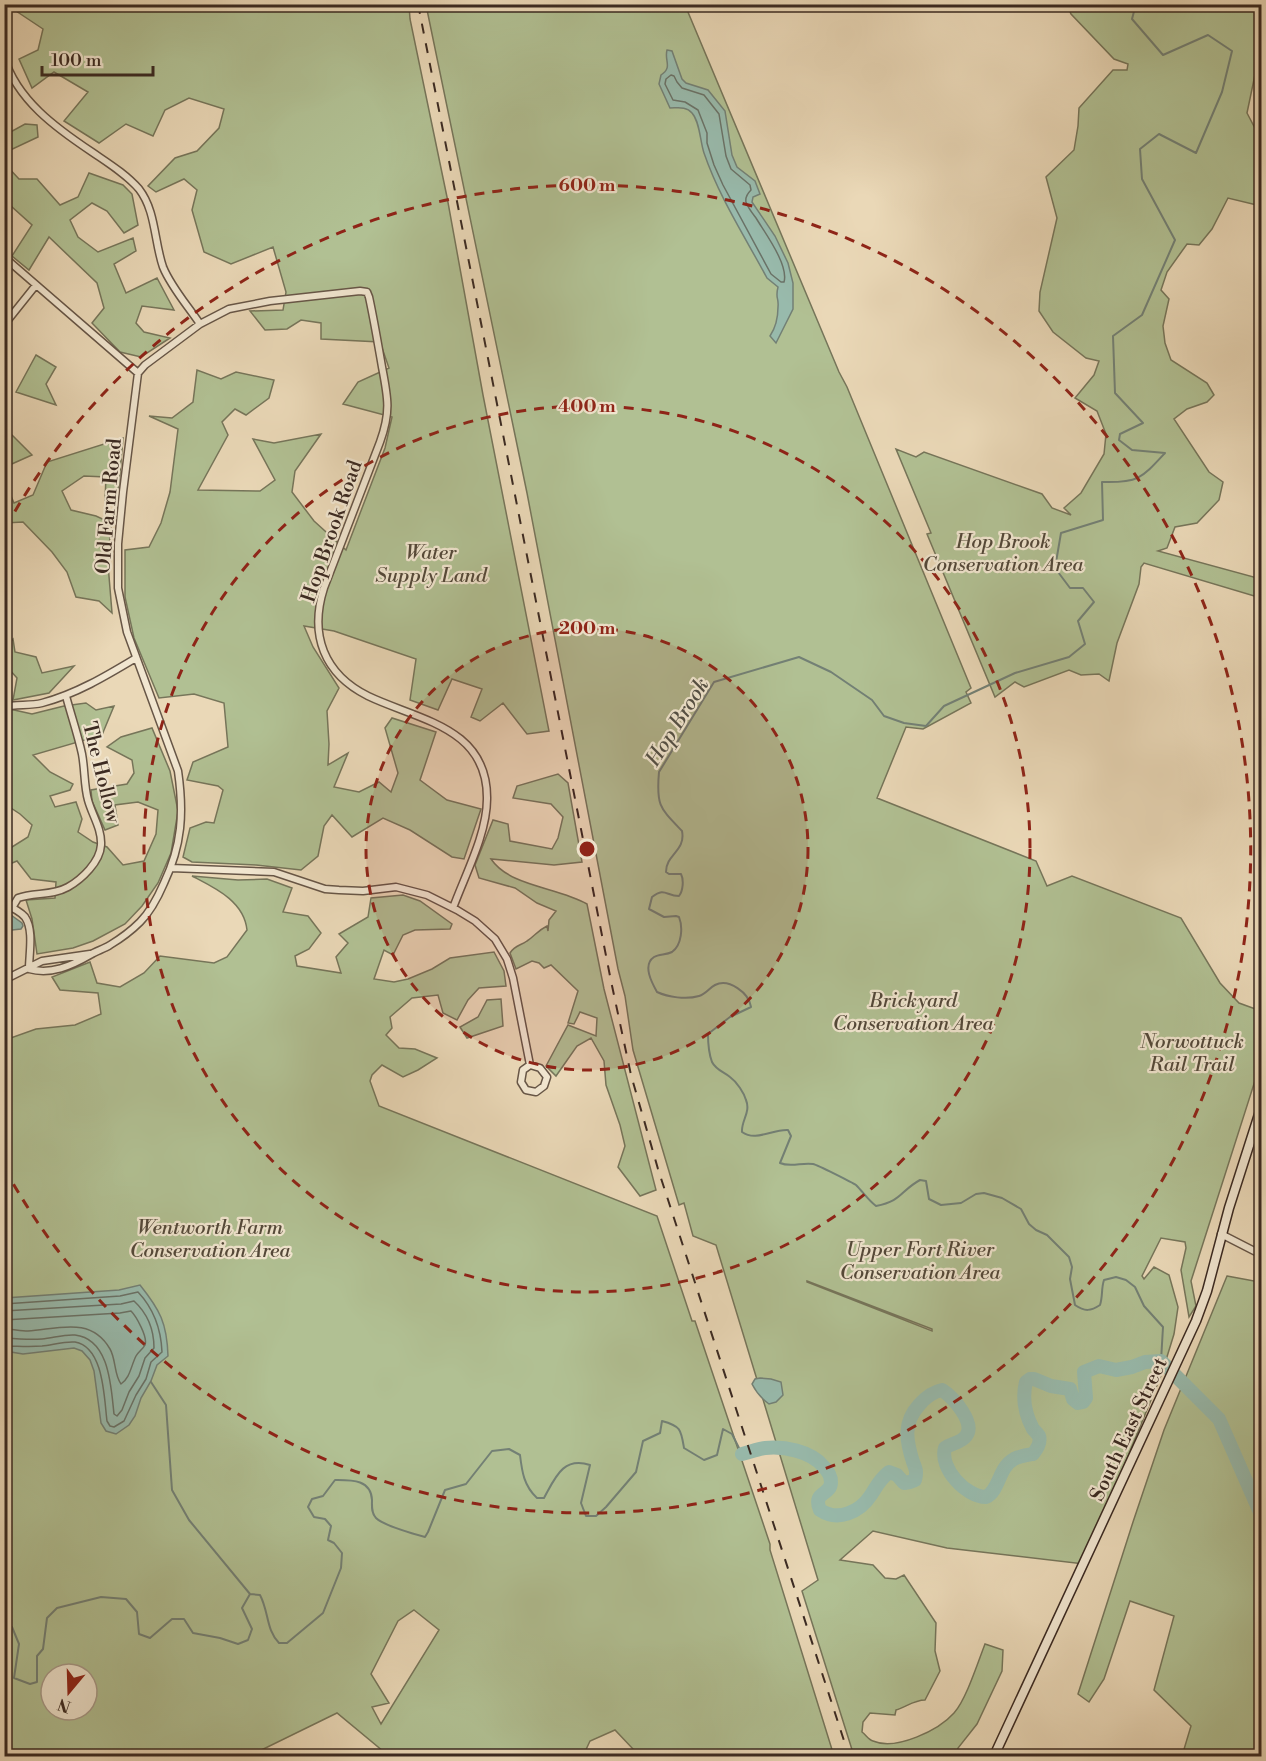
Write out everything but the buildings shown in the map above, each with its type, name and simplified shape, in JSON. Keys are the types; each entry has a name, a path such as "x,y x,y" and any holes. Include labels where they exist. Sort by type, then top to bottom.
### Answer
{"main road":[{"name":"South East Street","path":"994,1756 1196,1321 1262,1105"}],"street":[{"path":"4,57 9,70 33,105 137,187 151,214 165,272 200,324 145,365 138,373 4,257"},
{"path":"4,325 36,285"},
{"name":"Hop Brook Road","path":"200,324 229,309 251,304 367,292 386,383 387,419 324,588 318,612 319,632 323,651 337,674 368,695 450,730 466,743 479,762 485,781 486,811 481,835 453,908"},
{"name":"Old Farm Road","path":"29,969 46,971 75,964 110,945 140,922 153,905 171,868 179,838 182,810 178,771 127,632 117,566 123,492 138,373"},
{"path":"5,706 39,704 66,696 136,658"},
{"name":"The Hollow","path":"12,908 18,898 58,892 78,880 93,864 101,846 97,824 85,789 82,755 66,696"},
{"path":"171,868 274,872 325,889 363,891 396,887 427,895 453,908 486,930 495,939 507,959 513,978 530,1065"},
{"path":"4,904 25,917 29,934 29,969"},
{"name":"Old Farm Road","path":"4,980 42,961 91,954"},
{"path":"530,1065 540,1068 547,1077 543,1087 536,1092 526,1090 520,1082 522,1072 530,1065"},
{"path":"1221,1234 1262,1255"}],"green space":[{"name":"Water Supply Land","path":"11,4 409,5 549,731 527,734 503,703 480,721 471,717 482,689 452,679 438,710 410,700 416,659 334,631 304,626 313,647 339,688 327,711 328,765 348,753 334,787 359,792 379,782 391,792 398,773 385,728 392,718 436,732 420,780 447,800 481,809 464,859 452,857 410,830 383,818 352,837 332,815 324,826 318,856 301,870 192,862 183,857 190,828 206,822 214,823 223,790 218,786 187,780 193,762 228,747 224,703 194,694 159,698 134,638 125,597 125,550 149,547 161,523 170,492 178,429 149,416 172,418 193,402 197,370 221,379 236,372 274,380 269,398 246,415 235,409 222,422 228,435 198,490 260,491 275,480 253,439 274,443 321,434 295,471 292,492 314,521 346,550 385,448 392,417 343,404 358,382 389,368 380,342 321,339 321,323 301,320 287,329 265,330 250,311 283,310 286,292 273,247 231,264 204,252 192,210 197,190 184,179 156,192 148,186 175,158 197,151 219,128 224,109 189,98 165,110 153,136 126,124 99,143 64,121 88,92 54,72 32,88 19,59 38,50 43,29 10,7"},
{"name":"Brickyard Conservation Area","path":"426,5 685,5 847,387 971,688 966,692 971,703 923,729 906,727 877,798 1036,861 1047,886 1072,876 1181,918 1220,983 1239,1003 1261,1011 1261,1062 1191,1281 1196,1306 1189,1317 1181,1270 1186,1248 1185,1242 1161,1238 1142,1276 1144,1279 1154,1267 1169,1275 1178,1307 1174,1334 1162,1373 1084,1564 947,1548 873,1531 840,1560 873,1565 885,1578 896,1579 904,1575 936,1623 935,1651 940,1671 925,1700 896,1710 895,1715 870,1713 863,1722 862,1732 872,1740 882,1743 905,1741 938,1726 954,1713 963,1699 985,1644 1003,1650 1002,1671 977,1724 958,1748 955,1756 854,1756 802,1591 818,1580 716,1245 693,1236 684,1203 679,1205 633,1050 625,996 527,493","holes":["807,1281 932,1329 932,1331"]},
{"name":"Hop Brook Conservation Area","path":"1067,5 1261,5 1261,46 1247,113 1258,134 1261,149 1261,206 1228,198 1212,229 1199,245 1187,244 1167,272 1161,290 1169,299 1163,326 1165,343 1171,360 1207,383 1214,395 1207,402 1187,409 1174,419 1209,472 1223,482 1219,500 1197,523 1175,527 1167,548 1158,551 1261,579 1261,598 1144,563 1141,567 1139,584 1117,643 1109,681 1099,674 1081,675 1069,670 1024,687 1015,682 995,697 927,534 931,533 896,449 916,457 924,452 1042,494 1052,508 1071,515 1064,508 1081,493 1104,454 1106,434 1097,411 1075,398 1094,375 1099,361 1086,358 1053,332 1039,311 1040,292 1057,218 1046,177 1074,150 1079,108 1113,70 1127,70 1128,64 1114,59 1071,14"},
{"path":"25,124 37,125 38,137 6,152 5,157 5,135"},
{"path":"5,164 19,179 37,179 60,205 78,197 89,173 123,185 132,194 138,225 124,233 107,211 92,203 70,220 78,237 98,252 133,238 136,251 114,264 126,293 157,278 174,310 142,306 136,323 144,332 170,338 141,357 120,352 92,323 104,308 97,283 49,237 29,270 12,256 32,225 12,207 5,212"},
{"path":"36,355 56,367 46,384 56,405 16,392"},
{"path":"6,429 32,455 5,467 4,434"},
{"path":"123,438 119,485 114,499 105,500 106,477 84,476 62,491 71,510 96,516 111,523 108,564 112,613 99,601 76,597 67,572 52,552 23,522 5,523 5,482 14,503 33,495 47,462"},
{"path":"13,639 15,652 36,657 42,673 74,666 49,693 13,700 17,678 8,668 4,667 5,646"},
{"path":"86,703 96,710 114,706 102,735 33,755 50,772 73,784 70,790 50,796 55,807 76,802 82,819 78,832 93,842 107,847 123,865 144,861 156,834 158,810 138,802 115,805 118,825 105,830 92,801 91,790 127,784 134,773 132,760 107,747 121,737 152,728 170,771 178,811 171,853 158,883 142,906 125,924 93,941 73,948 37,954 32,919 26,900 55,898 56,882 31,879 17,861 5,866 4,852 28,837 32,825 5,804 5,708 32,714"},
{"path":"558,774 568,783 582,862 554,865 491,859 499,868 522,881 587,904 604,989 656,1190 640,1196 618,1167 625,1146 606,1085 604,1061 591,1038 577,1046 556,1076 546,1066 568,1025 596,1036 597,1018 580,1012 574,1024 568,1023 578,991 551,965 544,968 532,961 516,969 510,953 547,926 548,931 549,920 556,911 537,903 515,888 479,878 475,865 493,820 508,824 510,841 552,849 558,838 563,817 551,804 513,798 517,786"},
{"name":"Wentworth Farm Conservation Area","path":"192,876 238,880 267,879 292,888 283,912 308,916 321,933 309,949 295,956 297,966 341,973 336,957 348,943 339,934 368,917 371,898 403,895 420,901 452,924 450,929 415,930 403,935 393,955 384,950 374,979 394,982 408,979 450,958 494,952 504,971 506,986 479,988 468,1000 457,1020 443,1013 438,995 412,998 390,1017 392,1028 386,1035 399,1048 415,1049 437,1058 403,1077 382,1065 372,1075 370,1081 379,1106 657,1216 770,1544 834,1756 635,1756 634,1750 615,1730 590,1741 583,1756 513,1754 503,1756 389,1756 337,1713 249,1756 5,1756 5,1040 36,1029 75,1025 101,1014 98,993 60,990 52,977 90,962 97,983 120,987 144,973 160,956 214,963 227,957 247,930 240,911 219,891","holes":["414,1610 439,1630 381,1724 372,1707 389,1703 371,1674 398,1621"]},
{"path":"501,999 503,1026 467,1038 460,1027 478,1017 487,1000"},
{"path":"1227,1276 1254,1281 1261,1278 1261,1756 1182,1756 1191,1726 1154,1690 1174,1616 1130,1601 1104,1679 1089,1702 1078,1694 1164,1430"}],"water":[{"path":"667,50 672,51 682,79 686,83 708,90 725,111 732,155 737,167 755,181 760,194 753,197 752,202 775,236 788,263 793,283 793,309 776,343 770,336 777,319 778,287 767,278 725,201 704,153 695,117 687,109 670,108 659,84 661,75 667,69"},
{"path":"4,910 22,923 21,929 12,930 5,926"},
{"path":"140,1285 153,1302 161,1318 166,1334 168,1356 157,1365 129,1425 116,1434 106,1431 101,1423 94,1371 90,1360 82,1351 74,1348 23,1354 5,1351 5,1298 119,1290"},
{"path":"755,1379 781,1382 783,1395 776,1402 769,1404 755,1390 752,1384"}],"waterway":[{"name":"Hop Brook","path":"1136,4 1132,19 1163,55 1208,35 1232,51 1222,92 1196,153 1159,134 1140,149 1142,179 1175,240 1142,315 1113,336 1115,393 1143,423 1120,434 1119,440 1132,450 1165,453 1138,478 1124,482 1102,482 1103,520 1061,533 1055,568 1070,588 1083,588 1094,602 1078,621 1085,644 1069,657 1015,673 944,706 926,726 904,723 884,716 872,700 831,672 799,657 714,682 659,772 658,792 661,806 682,831 681,843 669,861 666,872 681,874 683,885 679,896 663,892 656,894 652,897 649,909 664,917 679,917 681,931 680,940 675,949 670,953 654,957 650,960 648,969 657,992 666,995 694,997 720,983 738,988 746,997 751,1007 730,1017 708,1034 710,1055 714,1065 735,1082 745,1097 747,1109 742,1132 753,1136 788,1130 791,1136 780,1163 813,1164 821,1167 856,1185 876,1206 891,1201 920,1180 926,1181 929,1199 941,1205 961,1203 976,1194 984,1193 1002,1198 1021,1209 1029,1224 1047,1235 1069,1257 1075,1305 1088,1310 1100,1305 1104,1280 1116,1277 1126,1280 1135,1287 1144,1306 1163,1327 1161,1361"},
{"path":"742,1454 765,1448 780,1448 804,1453 818,1461 831,1480 828,1490 818,1500 820,1510 834,1515 848,1513 861,1506 880,1480 889,1472 897,1475 904,1483 915,1480 916,1471 907,1432 910,1418 921,1402 942,1390 957,1404 968,1424 966,1436 945,1448 946,1464 963,1487 978,1496 986,1497 991,1494 1009,1463 1016,1458 1033,1454 1038,1445 1039,1436 1033,1429 1026,1412 1024,1394 1026,1382 1034,1379 1051,1386 1070,1389 1073,1399 1078,1403 1083,1402 1086,1398 1084,1372 1099,1366 1116,1370 1145,1362 1161,1361 1219,1419 1262,1517"},
{"path":"151,1382 166,1405 172,1490 189,1520 250,1594"},
{"path":"4,1629 12,1627 19,1644 14,1678 30,1684 37,1682 37,1656 43,1649 47,1618 57,1608 101,1597 126,1599 137,1612 139,1634 150,1638 172,1619 184,1619 193,1633 238,1644 248,1640 252,1629 242,1608 250,1594 260,1595 275,1638 279,1643 287,1643 323,1613 341,1568 342,1553 334,1543 328,1540 331,1526 325,1519 314,1517 308,1507 312,1499 323,1496 335,1480 364,1484 371,1493 376,1518 425,1537 445,1490 466,1484 492,1451 509,1449 520,1455 526,1484 537,1498 544,1498 556,1476 566,1466 581,1463 590,1465 581,1503 586,1516 596,1516 636,1472 643,1441 660,1433 662,1421 677,1427 681,1433 684,1448 704,1460 717,1455 723,1429 732,1434 742,1454"}],"railway":[{"path":"418,4 631,1075 658,1169 849,1756"}],"park label":[{"name":"Norwottuck Rail Trail","path":"1192,1052"},
{"name":"Upper Fort River Conservation Area","path":"920,1260"}]}
